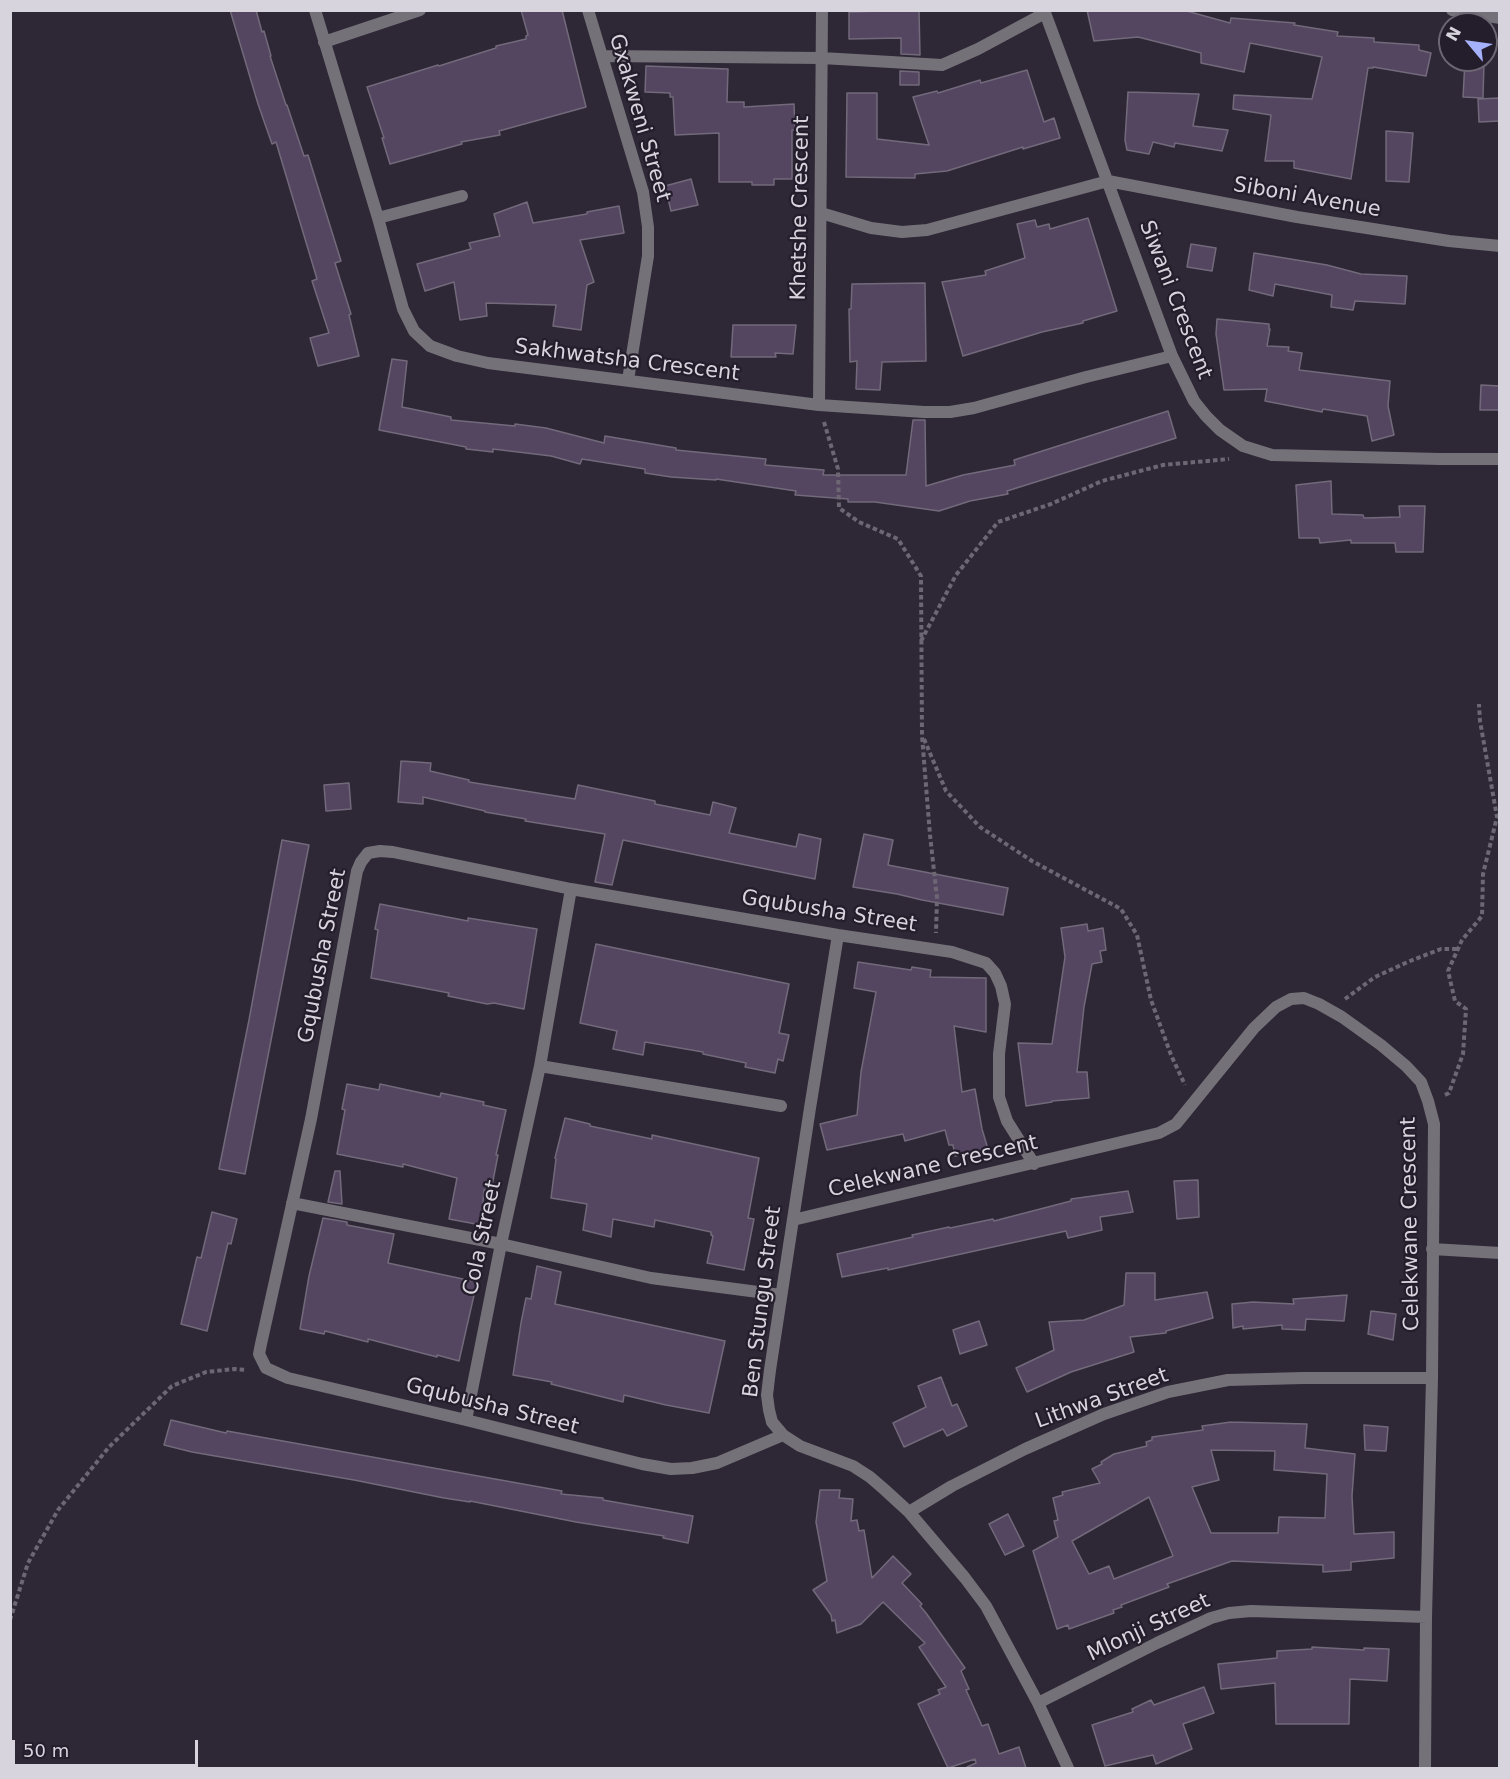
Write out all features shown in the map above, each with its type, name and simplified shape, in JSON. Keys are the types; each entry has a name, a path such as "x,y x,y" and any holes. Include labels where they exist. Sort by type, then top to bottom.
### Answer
{"street":[{"name":"Sakhwatsha Crescent","path":"315,10 403,309 414,331 429,346 457,356 488,363 819,405 924,412 951,412 974,408 1172,356"},
{"path":"324,42 420,10"},
{"name":"Gxakweni Street","path":"588,10 644,192 648,227 648,256 628,380"},
{"name":"Khetshe Crescent","path":"819,405 822,10"},
{"path":"1452,10 1474,12"},
{"path":"602,56 822,58 942,65 978,49 1044,12"},
{"name":"Siwani Crescent","path":"1044,12 1172,356 1194,401 1220,430 1244,446 1272,454 1500,459"},
{"path":"821,213 871,228 902,232 927,230 1108,181"},
{"name":"Siboni Avenue","path":"1108,181 1297,217 1449,241 1500,246"},
{"path":"378,218 462,196"},
{"name":"Gqubusha Street","path":"783,1435 717,1463 671,1469 642,1464 299,1381 276,1374 266,1368 259,1354 311,1119 357,871 368,853 393,852 571,889 838,935 935,949 971,957 986,963 995,973 1005,1004 999,1054 999,1097 1007,1121 1034,1164"},
{"name":"Cola Street","path":"466,1420 540,1066 571,889"},
{"name":"Ben Stungu Street","path":"783,1435 772,1422 767,1395 838,935"},
{"name":"Celekwane Crescent","path":"793,1220 1159,1133 1176,1124 1194,1105 1254,1028 1276,1007 1291,999 1304,998 1342,1017 1406,1066 1421,1082 1434,1124 1425,1768"},
{"path":"540,1066 781,1106"},
{"path":"292,1203 501,1244 651,1278 781,1295"},
{"path":"1432,1249 1500,1253"},
{"name":"Lithwa Street","path":"909,1512 952,1486 1025,1449 1104,1414 1168,1392 1228,1380 1432,1378"},
{"path":"783,1435 800,1446 853,1466 870,1477 909,1512 986,1606 1038,1702 1068,1768"},
{"name":"Mlonji Street","path":"1038,1702 1157,1643 1211,1618 1229,1613 1251,1611 1426,1617"}],"path":[{"path":"819,405 838,469 839,508 859,522 898,539 921,576 922,736 937,898 935,949"},
{"path":"921,641 956,575 998,522 1051,504 1102,482 1163,465 1231,459"},
{"path":"1429,1104 1449,1093 1462,1054 1466,1009 1455,1001 1448,971 1462,940 1482,916 1483,874 1497,817 1479,704"},
{"path":"922,736 946,791 980,827 1032,861 1122,909 1137,935 1151,1000 1171,1055 1194,1105"},
{"path":"1323,1006 1345,999 1375,978 1410,961 1441,949 1457,949"},
{"path":"10,1620 28,1563 58,1510 109,1447 172,1386 206,1372 235,1369 276,1374"}],"building":[{"path":"230,10 256,10 262,32 264,31 286,105 304,156 308,155 341,261 335,263 351,314 349,315 359,356 318,366 310,338 329,333 312,281 317,279 276,142 272,144 258,104"},
{"path":"521,10 562,10 586,107 499,131 500,135 461,142 462,144 390,164 367,87 496,48 496,46 526,39 528,35"},
{"path":"919,10 920,55 901,54 901,38 849,39 849,12"},
{"path":"1087,10 1183,10 1230,23 1231,18 1295,23 1294,25 1338,32 1337,36 1374,38 1374,42 1419,45 1419,50 1431,53 1426,76 1368,68 1351,179 1294,168 1294,161 1265,161 1271,115 1233,109 1234,95 1312,99 1322,57 1250,43 1244,72 1201,63 1201,53 1138,37 1094,41"},
{"path":"646,66 728,69 727,102 744,102 744,107 794,104 792,179 774,179 774,185 719,182 719,133 675,135 673,97 670,97 670,93 645,92"},
{"path":"1027,70 1044,122 1054,118 1060,138 947,171 915,174 915,178 846,177 847,93 877,93 877,139 929,145 913,97 937,91 938,93 980,80 981,83"},
{"path":"900,71 919,72 919,85 900,85"},
{"path":"1464,72 1484,72 1483,98 1463,97"},
{"path":"1128,92 1199,94 1193,126 1228,130 1222,151 1175,143 1174,147 1153,142 1149,154 1127,150 1125,140"},
{"path":"1500,98 1500,121 1479,122 1478,99"},
{"path":"1386,131 1413,133 1409,182 1386,181"},
{"path":"691,179 698,205 671,211 665,186"},
{"path":"527,202 533,223 619,206 624,233 580,240 594,282 587,285 581,330 553,326 556,305 486,303 487,316 460,320 454,282 425,291 417,264 471,249 469,243 500,236 494,214"},
{"path":"1088,218 1117,311 1083,321 1083,323 1042,332 963,356 942,282 986,275 985,271 1025,258 1017,224 1035,220 1037,227 1049,224 1050,229"},
{"path":"1191,244 1216,248 1212,271 1187,267"},
{"path":"1254,253 1327,265 1361,274 1407,276 1405,304 1355,301 1353,310 1331,307 1332,295 1275,284 1273,296 1249,290"},
{"path":"925,283 926,361 882,362 880,390 856,389 857,361 850,362 849,309 851,309 852,284"},
{"path":"1217,319 1269,324 1267,346 1289,347 1288,351 1302,353 1299,370 1390,381 1388,406 1394,435 1372,441 1367,416 1323,409 1322,412 1265,401 1267,389 1224,390 1216,334"},
{"path":"733,325 796,325 793,354 775,353 776,357 731,357"},
{"path":"392,359 407,361 402,407 451,417 451,420 546,428 604,443 605,436 676,448 676,450 766,459 765,465 824,470 823,475 906,475 913,420 925,420 926,486 963,475 1015,465 1014,460 1168,411 1176,438 1007,491 1008,494 970,501 939,511 875,502 848,502 848,499 795,495 796,491 716,479 645,473 645,469 582,459 580,464 551,456 493,449 493,452 466,449 466,447 379,430"},
{"path":"1481,385 1500,386 1500,410 1480,410"},
{"path":"1331,481 1332,514 1363,515 1364,518 1400,517 1399,506 1425,506 1423,552 1396,552 1395,543 1351,543 1351,540 1320,543 1319,538 1299,538 1296,485"},
{"path":"401,761 431,763 430,771 469,780 469,782 575,799 578,785 710,815 713,802 736,808 729,833 796,847 799,834 821,839 815,879 623,840 612,885 595,882 605,834 525,821 526,819 423,797 423,804 398,802"},
{"path":"349,783 351,809 326,811 324,785"},
{"path":"864,834 893,840 888,865 1008,888 1003,915 853,887"},
{"path":"282,840 309,845 245,1174 219,1169"},
{"path":"380,904 468,921 468,918 537,929 524,1009 494,1003 487,1004 448,996 449,993 371,978 378,930 375,929"},
{"path":"1087,924 1088,931 1103,928 1106,950 1100,951 1102,962 1092,964 1084,1007 1077,1072 1087,1072 1089,1098 1026,1106 1018,1043 1052,1044 1065,957 1061,928"},
{"path":"596,944 789,984 779,1033 789,1035 783,1061 778,1059 775,1073 745,1067 746,1063 703,1054 703,1052 645,1042 643,1055 613,1049 617,1031 580,1023"},
{"path":"858,962 911,970 912,967 931,970 930,977 986,978 986,1032 954,1026 962,1092 975,1089 988,1149 955,1156 953,1145 949,1145 945,1130 905,1141 903,1134 827,1150 820,1124 857,1115 861,1072 876,992 854,988"},
{"path":"347,1084 379,1090 380,1084 440,1097 441,1093 484,1102 483,1105 506,1110 491,1191 484,1190 481,1225 449,1219 457,1178 403,1164 403,1167 337,1154"},
{"path":"565,1118 590,1124 590,1126 652,1139 652,1135 759,1158 748,1218 754,1219 744,1270 707,1263 713,1236 711,1232 655,1220 654,1227 613,1219 611,1237 583,1230 587,1204 551,1198 555,1158"},
{"path":"335,1171 340,1171 342,1204 328,1202"},
{"path":"1198,1180 1199,1217 1177,1219 1174,1181"},
{"path":"1128,1191 1133,1212 1100,1217 1102,1230 1068,1238 1066,1231 888,1270 888,1268 842,1277 837,1254 949,1227 993,1219 994,1221 1071,1201 1071,1199"},
{"path":"212,1212 237,1219 231,1244 228,1243 207,1331 181,1324 197,1257 201,1258"},
{"path":"323,1218 394,1234 388,1263 477,1282 459,1361 368,1339 368,1342 325,1331 324,1334 300,1329 309,1276"},
{"path":"537,1266 561,1272 555,1304 725,1341 709,1413 624,1395 623,1402 551,1384 552,1382 513,1375 526,1298 531,1299"},
{"path":"1126,1273 1155,1273 1155,1300 1207,1292 1213,1318 1166,1331 1166,1333 1130,1337 1134,1352 1071,1372 1027,1392 1016,1368 1054,1350 1049,1322 1084,1320 1124,1305"},
{"path":"1347,1295 1344,1321 1306,1319 1305,1330 1282,1329 1282,1325 1233,1328 1232,1304 1253,1302 1294,1304 1293,1299"},
{"path":"1371,1311 1396,1314 1393,1340 1368,1334"},
{"path":"979,1321 987,1345 960,1354 953,1330"},
{"path":"941,1377 952,1406 957,1404 967,1426 947,1436 943,1429 904,1447 893,1423 926,1407 918,1386"},
{"path":"171,1420 226,1433 227,1431 562,1491 561,1494 603,1498 603,1500 693,1516 688,1543 663,1538 664,1536 192,1452 164,1445"},
{"path":"1231,1422 1307,1424 1305,1448 1355,1454 1352,1496 1354,1534 1394,1532 1394,1558 1351,1562 1351,1570 1323,1572 1323,1565 1232,1561 1167,1584 1169,1587 1121,1605 1122,1607 1113,1610 1114,1613 1069,1629 1068,1625 1057,1629 1033,1551 1058,1537 1054,1521 1058,1520 1053,1498 1063,1495 1062,1492 1100,1483 1092,1469 1114,1454 1147,1446 1146,1442 1152,1440 1152,1437 1203,1430 1202,1426","holes":["1211,1450 1275,1451 1274,1470 1327,1474 1325,1518 1279,1517 1278,1533 1211,1533 1192,1487 1219,1480","1149,1497 1173,1556 1114,1579 1109,1566 1089,1574 1072,1541"]},
{"path":"1364,1425 1388,1427 1386,1451 1365,1450"},
{"path":"820,1490 840,1490 839,1498 853,1499 851,1521 857,1520 859,1531 864,1530 872,1578 893,1556 911,1574 902,1583 922,1604 920,1606 965,1668 961,1671 969,1689 966,1690 982,1726 988,1724 999,1754 1019,1747 1026,1768 967,1768 976,1763 975,1759 948,1768 918,1704 940,1694 938,1690 946,1687 919,1647 925,1643 883,1602 861,1624 837,1633 835,1620 832,1621 831,1615 813,1590 827,1581 816,1522"},
{"path":"1008,1514 1024,1546 1005,1555 989,1524"},
{"path":"1312,1647 1389,1649 1387,1681 1350,1679 1349,1724 1276,1724 1275,1683 1221,1689 1218,1664 1277,1658 1277,1651 1312,1649"},
{"path":"1204,1687 1214,1713 1183,1724 1192,1749 1156,1764 1153,1755 1105,1766 1092,1725 1133,1712 1132,1709 1151,1700 1154,1705"}]}
